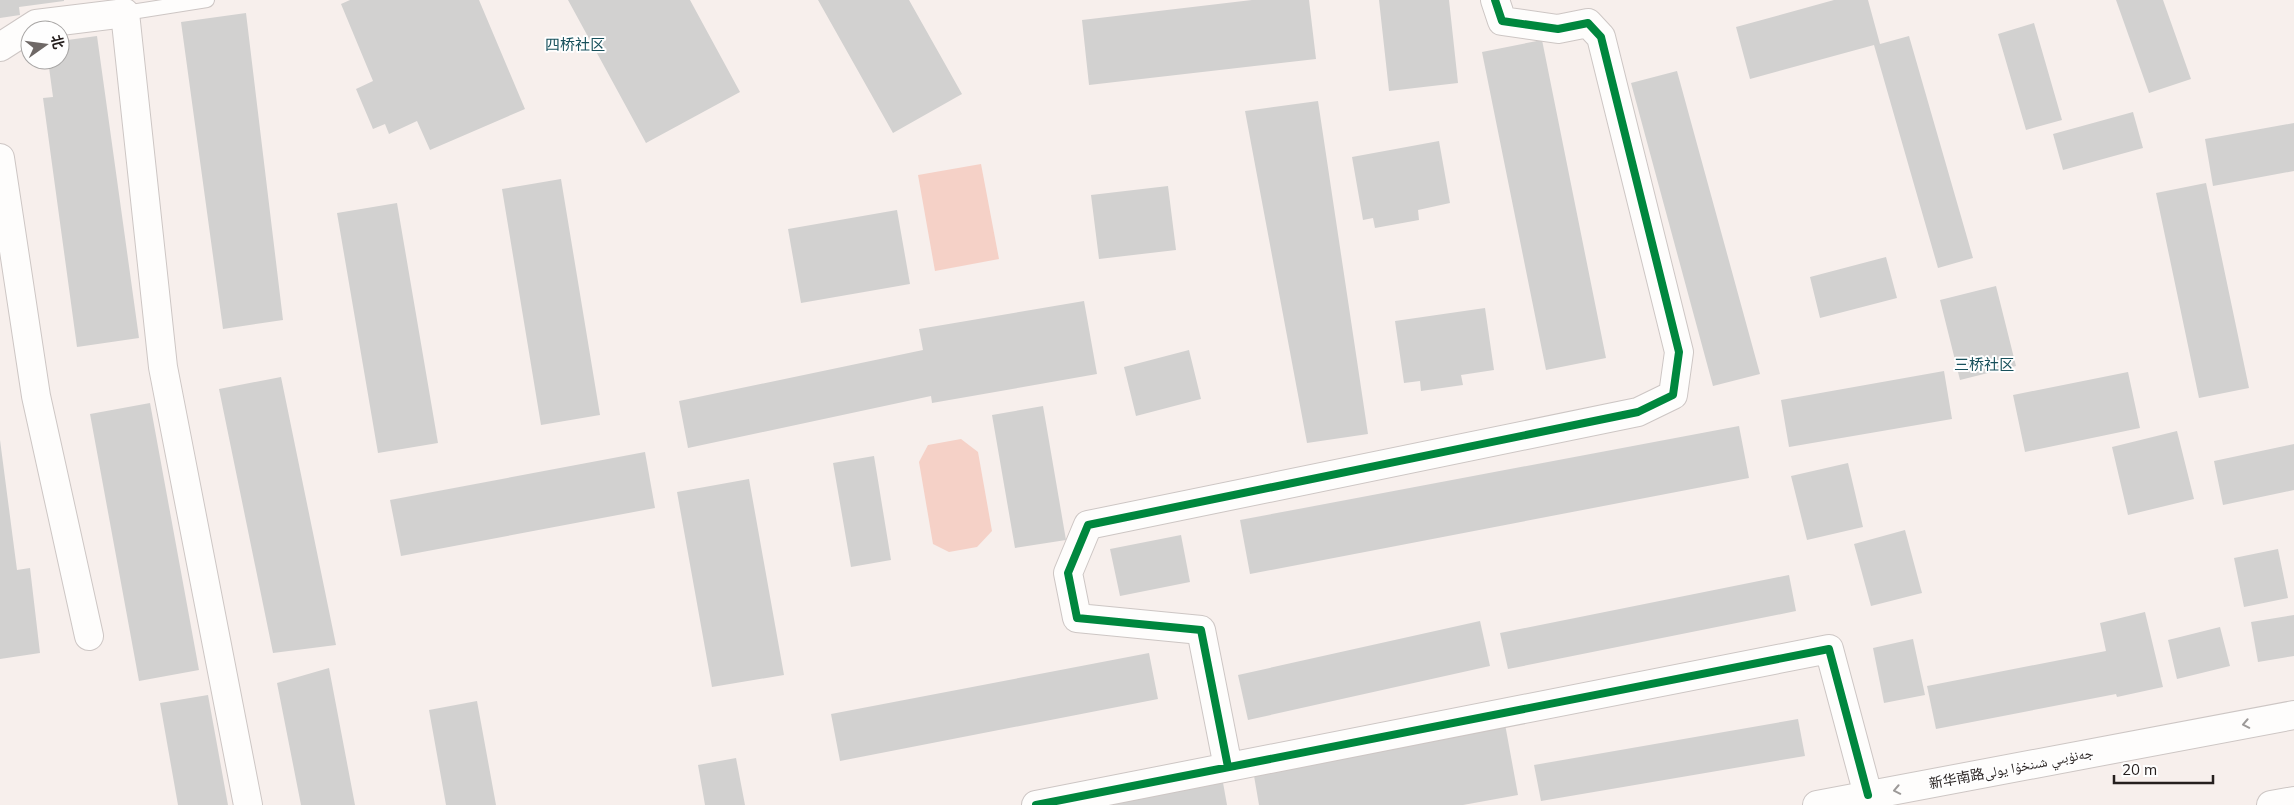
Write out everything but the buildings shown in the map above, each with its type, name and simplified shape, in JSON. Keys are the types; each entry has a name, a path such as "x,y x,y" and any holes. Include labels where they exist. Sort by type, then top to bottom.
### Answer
{"street":[{"path":"1228,767 1201,630 1077,618 1068,573 1088,525 1638,412 1672,395 1679,352 1601,37 1588,24 1558,29 1502,21 1495,0"},
{"path":"0,47 36,24 126,13 163,367 248,805"},
{"path":"0,158 36,396 89,636"},
{"path":"1036,805 1830,649 1868,795"},
{"name":"新华南路جەنۇبىي شىنخۇا يولى","path":"1817,805 2294,715"},
{"path":"2271,805 2294,801"}],"lane":[{"path":"126,13 207,0"}],"shaded area":[{"path":"981,164 999,259 935,271 918,175"},
{"path":"961,439 978,452 992,531 977,547 949,552 933,544 919,462 928,445"}],"cycle path":[{"path":"1228,767 1201,630 1077,618 1068,573 1088,525 1638,412 1673,395 1679,352 1601,37 1588,23 1558,29 1502,21 1495,0"},
{"path":"1036,805 1829,649 1868,795"}],"district":[{"name":"四桥社区","path":"575,45"},
{"name":"三桥社区","path":"1984,365"}]}
